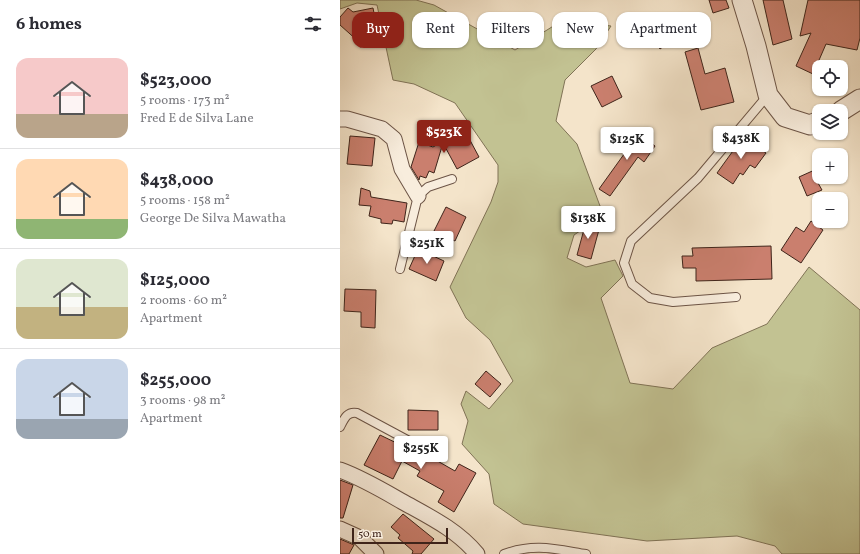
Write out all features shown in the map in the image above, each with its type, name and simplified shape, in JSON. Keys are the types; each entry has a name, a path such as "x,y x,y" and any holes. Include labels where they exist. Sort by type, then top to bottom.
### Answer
{"street":[{"path":"742,0 756,46 768,95 785,117 810,125 812,124"},
{"path":"848,107 860,99"},
{"path":"342,117 382,129 394,139 402,169 418,196"},
{"path":"340,470 357,477 452,529 468,542 477,554"},
{"path":"340,529 360,538 376,554"}],"lane":[{"path":"736,297 673,302 650,298 632,284 624,263 630,241 698,178 768,95"},
{"path":"400,269 418,196 428,187 452,179"},
{"path":"340,427 348,414 357,413 410,442"},
{"path":"504,554 515,550 536,546 586,554"}],"green space":[{"path":"340,0 416,0 434,5 447,12 412,12 412,48 469,48 469,24 477,29 477,48 511,48 515,50 518,48 544,48 544,32 552,27 552,48 597,48 565,80 556,121 577,144 600,206 612,216 596,220 574,235 567,258 586,267 615,260 623,276 601,298 630,383 673,389 712,348 767,324 809,267 860,310 860,554 782,554 775,546 737,536 647,541 523,524 494,504 489,474 462,444 468,421 461,404 466,391 489,409 513,381 490,340 466,318 450,287 491,202 498,182 498,165 455,103 414,84 393,80 386,48 404,48 404,12 378,12 377,5 357,3 340,9"}],"building":[{"path":"709,0 726,0 729,8 713,13"},
{"path":"763,0 783,0 792,39 773,45"},
{"path":"808,0 860,0 860,38 857,50 826,44 819,60 812,60 812,74 796,66 811,33 800,36"},
{"path":"348,8 353,12 352,36 340,25 340,17"},
{"path":"373,8 374,12 353,12"},
{"path":"698,48 705,74 725,68 734,102 701,110 685,52"},
{"path":"612,76 622,97 602,107 591,86"},
{"path":"464,129 479,157 457,169 443,143 434,173 429,171 426,178 420,176 419,180 411,167 419,142 433,147"},
{"path":"629,134 637,140 641,135 655,146 644,162 638,157 610,196 599,189 627,150 621,146"},
{"path":"350,136 375,138 372,166 347,164"},
{"path":"743,137 766,153 755,168 750,165 743,175 740,173 733,184 717,173"},
{"path":"812,171 812,184 819,184 822,190 812,192 812,194 807,196 799,177"},
{"path":"361,188 370,191 371,197 407,203 404,222 393,220 392,224 381,223 381,219 369,216 371,206 359,205"},
{"path":"446,207 466,217 455,241 434,231"},
{"path":"811,221 812,228 820,228 823,230 801,263 781,250 796,227 804,232"},
{"path":"586,222 600,226 591,259 577,255"},
{"path":"771,246 772,279 696,281 696,268 683,268 682,256 693,256 692,248"},
{"path":"418,249 444,261 436,281 409,269"},
{"path":"345,289 376,290 375,328 361,327 361,312 344,311"},
{"path":"486,371 501,384 490,397 475,384"},
{"path":"408,410 438,411 438,430 408,430"},
{"path":"380,435 407,448 407,446 413,447 455,471 459,464 476,473 454,512 438,502 444,491 417,476 420,471 402,461 393,479 364,465"},
{"path":"340,480 353,485 343,518 340,518"},
{"path":"403,514 434,539 421,554 412,554 413,551 398,538 400,535 391,527"},
{"path":"340,539 354,545 349,554 340,554"}]}
